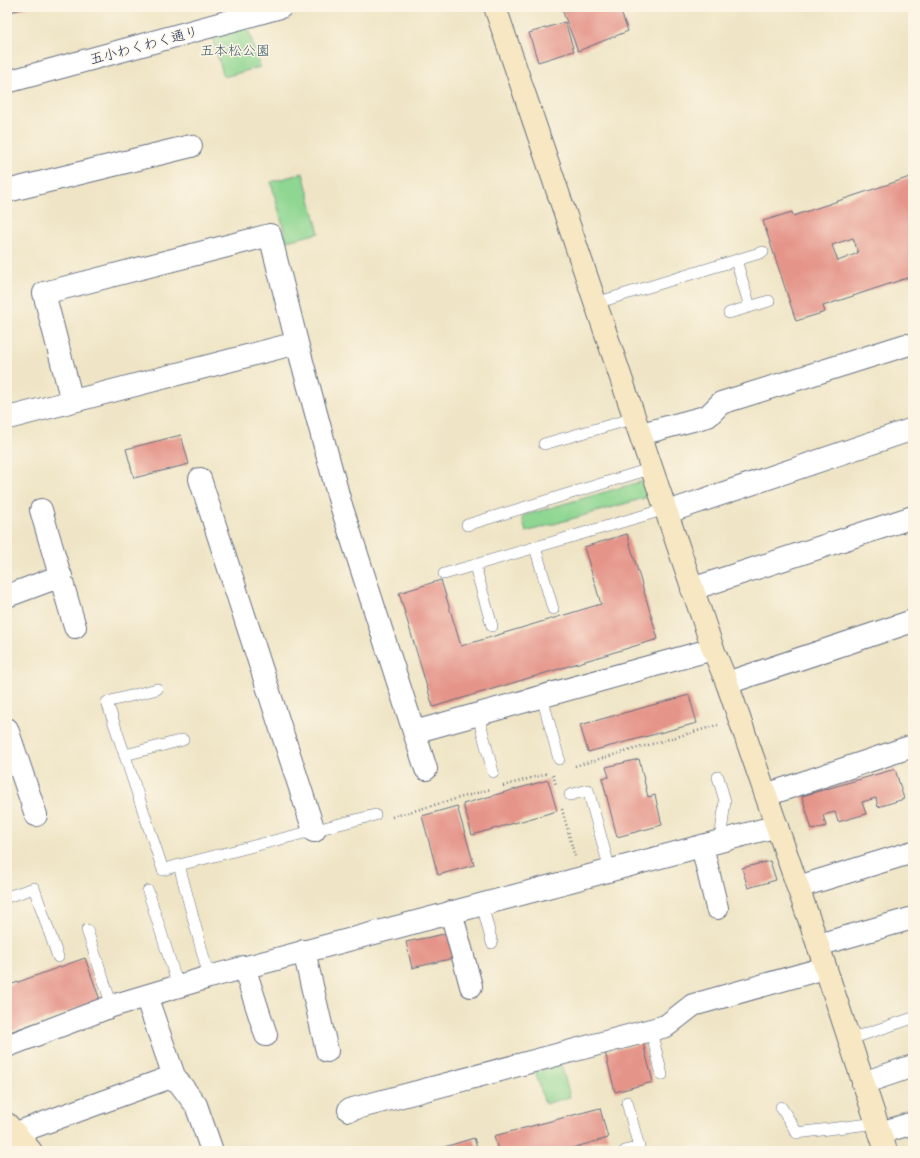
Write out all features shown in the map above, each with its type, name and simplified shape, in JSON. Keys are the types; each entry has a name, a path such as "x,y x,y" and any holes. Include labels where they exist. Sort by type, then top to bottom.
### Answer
{"street":[{"name":"五小わくわく通り","path":"7,82 281,7"},
{"path":"495,7 653,468 692,589 713,649 727,683 818,945 881,1136 913,1123"},
{"path":"7,192 191,146"},
{"path":"72,401 44,293 270,235 297,343 340,502 426,769"},
{"path":"7,414 8,418 297,343"},
{"path":"638,426 708,416 721,403 906,344"},
{"path":"667,510 913,430"},
{"path":"200,479 314,831"},
{"path":"41,510 75,627"},
{"path":"692,589 913,516"},
{"path":"7,596 60,576"},
{"path":"727,683 913,621"},
{"path":"414,732 713,649"},
{"path":"7,729 36,815"},
{"path":"766,796 913,746"},
{"path":"7,1046 112,1006 244,967 777,826"},
{"path":"711,843 717,908"},
{"path":"798,887 913,852"},
{"path":"451,912 471,986"},
{"path":"818,945 913,918"},
{"path":"304,951 327,1051"},
{"path":"244,967 266,1035"},
{"path":"349,1110 651,1031 666,1026 692,1005 825,968"},
{"path":"146,996 174,1076 196,1105 212,1151"},
{"path":"863,1083 913,1066"},
{"path":"31,1151 10,1129 174,1076"}],"lane":[{"path":"596,303 763,252"},
{"path":"736,260 750,307"},
{"path":"729,314 769,301"},
{"path":"544,444 638,426"},
{"path":"467,525 653,468"},
{"path":"444,574 667,510"},
{"path":"535,548 553,608"},
{"path":"475,566 492,626"},
{"path":"157,689 107,702 163,870 375,815"},
{"path":"542,697 559,759"},
{"path":"478,714 493,772"},
{"path":"125,755 183,740"},
{"path":"711,843 726,801 718,777"},
{"path":"570,795 588,790 610,870"},
{"path":"179,865 209,977"},
{"path":"7,897 34,888 58,957"},
{"path":"148,892 178,986"},
{"path":"482,904 492,943"},
{"path":"88,930 112,1006"},
{"path":"850,1039 913,1018"},
{"path":"651,1031 662,1075"},
{"path":"625,1151 639,1149 627,1102"},
{"path":"781,1107 797,1133 881,1136"}],"path":[{"path":"552,772 556,787"},
{"path":"560,802 580,878"}],"green space":[{"name":"五本松公園","path":"247,25 260,67 224,77 211,34"},
{"path":"303,173 319,233 287,241 271,182"},
{"path":"643,481 648,497 526,532 522,516"},
{"path":"561,1064 570,1097 545,1104 535,1071"}],"building":[{"path":"7,7 29,7 7,13"},
{"path":"561,7 619,7 628,31 578,51"},
{"path":"565,22 574,51 538,62 529,33"},
{"path":"913,176 913,276 823,306 825,312 796,321 763,221 792,212 793,216","holes":["853,238 858,253 838,261 832,245"]},
{"path":"181,435 189,464 134,478 126,449"},
{"path":"627,534 658,639 433,707 399,593 441,580 461,646 601,604 584,547"},
{"path":"689,695 697,723 588,752 580,725"},
{"path":"639,759 648,797 655,795 662,825 617,837 602,778 609,777 606,767"},
{"path":"895,769 904,799 878,807 876,798 862,802 866,814 838,822 835,812 823,815 826,826 812,830 802,796"},
{"path":"548,780 557,811 472,835 463,804"},
{"path":"457,806 474,865 438,875 422,816"},
{"path":"770,861 776,880 748,888 742,868"},
{"path":"449,933 454,958 412,968 406,942"},
{"path":"85,958 100,1000 7,1033 7,986"},
{"path":"643,1043 653,1082 615,1092 605,1052"},
{"path":"600,1108 608,1138 561,1151 498,1151 494,1136"},
{"path":"474,1138 478,1151 431,1151"}]}
